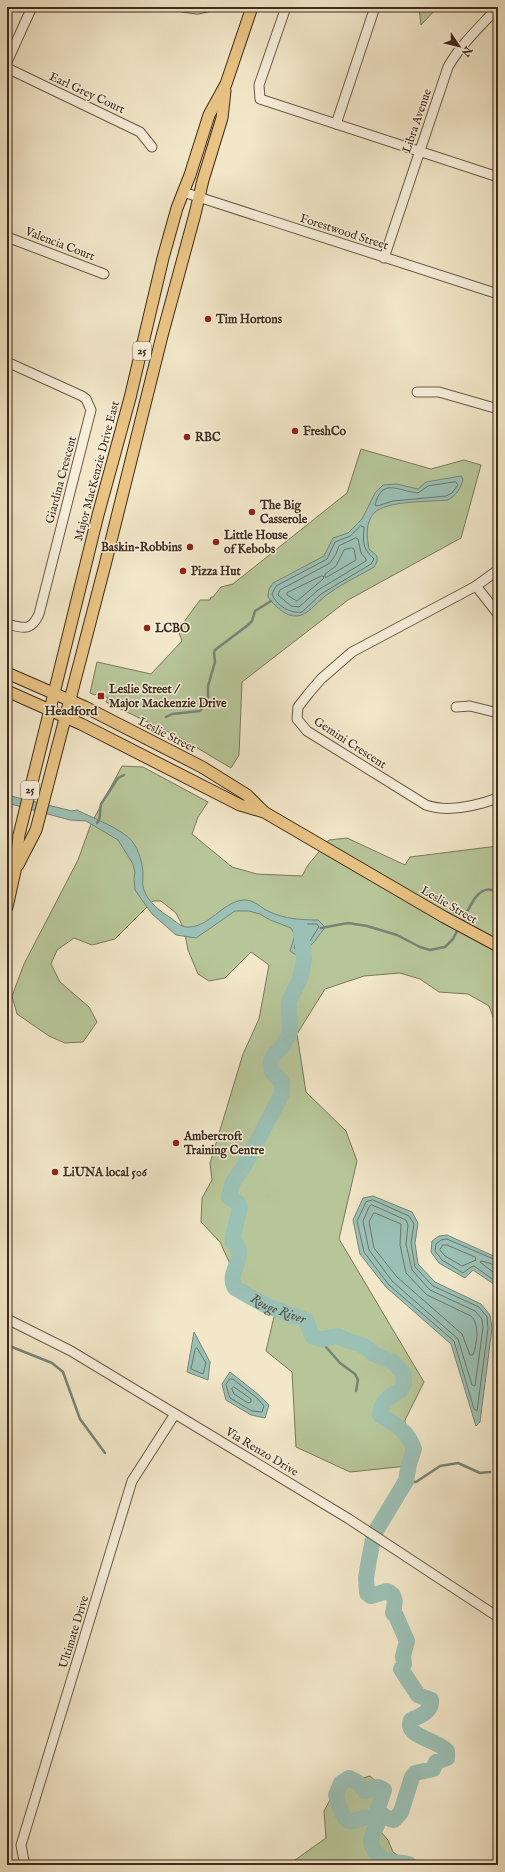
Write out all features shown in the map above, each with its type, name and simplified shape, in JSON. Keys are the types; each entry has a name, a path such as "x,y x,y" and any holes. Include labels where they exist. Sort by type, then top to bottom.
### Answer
{"main road":[{"name":"Major MacKenzie Drive East","path":"7,907 16,871 19,835 49,710 118,443 163,258 209,115 226,84 252,7"},
{"name":"Major MacKenzie Drive East","path":"16,871 36,830 162,336 203,180 222,118 226,84"},
{"path":"118,443 134,448"},
{"name":"Leslie Street","path":"7,673 70,700 202,767 247,795 264,812 444,917 498,946"},
{"name":"Leslie Street","path":"7,691 66,717 240,806 264,812"}],"street":[{"path":"7,62 32,7"},
{"path":"183,7 197,9 207,7"},
{"path":"286,7 259,85 260,99 498,177"},
{"path":"336,124 375,7"},
{"name":"Libra Avenue","path":"384,258 448,67 467,40 498,7"},
{"name":"Earl Grey Court","path":"7,68 140,132 152,147"},
{"name":"Forestwood Street","path":"183,192 498,294"},
{"name":"Valencia Court","path":"7,237 104,274"},
{"name":"Giardina Crescent","path":"7,362 82,396 86,399 91,410 39,614 36,621 27,628 7,624"},
{"path":"417,392 439,392 498,409"},
{"name":"Gemini Crescent","path":"498,570 476,586 352,652 321,679 298,707 298,720 307,731 426,805 438,809 458,809 498,798"},
{"path":"476,586 498,614"},
{"path":"456,707 470,706 498,713"},
{"name":"Via Renzo Drive","path":"7,1320 71,1351 349,1519 498,1617"},
{"name":"Ultimate Drive","path":"23,1865 24,1861 21,1845 132,1481 175,1414"}],"green space":[{"path":"419,7 438,7 421,25"},
{"path":"361,449 431,469 464,460 481,465 461,538 348,600 242,682 239,755 231,768 179,737 106,702 108,698 97,693 95,695 90,693 97,662 151,674 182,641 178,630 200,600 210,600 221,587 233,584 347,493"},
{"path":"122,766 143,767 208,802 198,817 192,834 232,867 257,874 302,876 308,865 329,840 347,838 405,865 410,857 498,846 498,1030 489,1006 468,994 439,992 420,979 400,973 364,976 325,989 297,1034 306,1092 346,1131 357,1161 339,1239 424,1382 405,1420 407,1466 350,1472 296,1447 292,1372 266,1351 276,1308 254,1297 240,1286 220,1242 201,1222 202,1198 212,1180 210,1163 243,1054 259,1019 269,965 251,952 225,978 209,981 198,974 188,950 184,929 176,913 161,901 153,901 115,939 92,945 74,938 57,950 51,964 60,982 89,1007 97,1022 83,1042 65,1043 49,1036 17,1014 12,996 24,964 78,860 91,824"},
{"path":"370,1776 384,1788 384,1798 375,1813 375,1825 388,1840 393,1852 412,1865 288,1865 326,1838 324,1811 338,1785"}],"water":[{"path":"461,476 463,479 459,489 456,494 448,500 409,502 389,506 374,513 369,521 367,535 369,549 377,556 377,562 374,567 330,593 305,614 297,616 288,615 277,607 268,597 269,589 273,583 324,556 333,538 348,533 362,519 375,493 383,485 396,484 418,489 426,482"},
{"path":"7,795 72,811 77,810 113,827 127,836 137,849 140,857 143,871 143,886 148,899 159,910 178,924 187,927 195,926 209,919 228,905 247,900 258,904 267,911 288,918 318,920 324,926 324,929 299,957 290,951 295,935 291,928 270,920 260,914 249,911 235,911 196,938 176,935 152,914 135,890 135,873 133,864 118,840 86,821 70,820 7,803"},
{"path":"373,1196 412,1212 418,1223 415,1243 418,1264 435,1282 481,1304 490,1315 492,1328 480,1422 476,1426 451,1344 386,1287 360,1254 353,1220 363,1198"},
{"path":"447,1235 498,1258 498,1287 473,1270 465,1278 439,1263 431,1252 432,1241 439,1236"},
{"path":"194,1332 210,1362 208,1380 187,1372"},
{"path":"230,1372 269,1405 265,1418 251,1415 226,1400 222,1384"}],"waterway":[{"path":"166,717 172,714 200,711 208,697 208,686 215,662 215,650 248,625 252,621 255,611 271,601"},
{"path":"97,823 99,821 101,804 118,778 124,775"},
{"path":"462,923 471,904 480,893 485,890 491,890 498,893"},
{"path":"321,928 348,923 367,926 397,935 420,947 430,950 445,947 453,939 458,929"},
{"name":"Rouge River","path":"301,929 304,959 300,979 289,1001 290,1033 281,1048 275,1053 271,1062 272,1072 282,1082 282,1094 244,1166 233,1182 229,1197 238,1203 240,1207 233,1237 233,1242 236,1243 239,1255 233,1282 235,1288 267,1306 306,1320 312,1336 322,1339 338,1336 364,1346 374,1354 393,1362 404,1374 404,1384 401,1390 384,1403 380,1410 380,1415 396,1425 405,1433 414,1449 409,1464 406,1481 374,1534 366,1578 367,1593 371,1596 387,1591 394,1597 395,1603 393,1613 396,1616 407,1641 403,1656 404,1664 401,1669 418,1695 431,1700 430,1708 422,1715 411,1720 410,1726 417,1734 436,1743 447,1751 447,1758 436,1762 433,1769 415,1773 412,1777 401,1812 394,1820 384,1816 379,1811 378,1808 384,1790 378,1787 365,1791 357,1782 349,1778 341,1783 336,1795 341,1810 345,1818 349,1821 364,1818 370,1818 378,1821 371,1841 375,1852 381,1858 392,1862 410,1865"},
{"path":"319,1339 340,1363 355,1374 358,1380 356,1391"},
{"path":"7,1345 52,1363 63,1372 80,1419 105,1453"},
{"path":"406,1481 416,1482 440,1466 458,1463 480,1473 490,1472"}],"place":[{"name":"Tim Hortons","path":"208,319"},
{"name":"FreshCo","path":"295,431"},
{"name":"RBC","path":"187,437"},
{"name":"The Big Casserole","path":"252,512"},
{"name":"Little House of Kebobs","path":"216,542"},
{"name":"Baskin-Robbins","path":"190,547"},
{"name":"Pizza Hut","path":"183,571"},
{"name":"LCBO","path":"147,628"},
{"name":"Leslie Street / Major Mackenzie Drive","path":"101,696"},
{"name":"Ambercroft Training Centre","path":"176,1143"},
{"name":"LiUNA local 506","path":"55,1172"}],"district":[{"name":"Headford","path":"71,711"}]}
